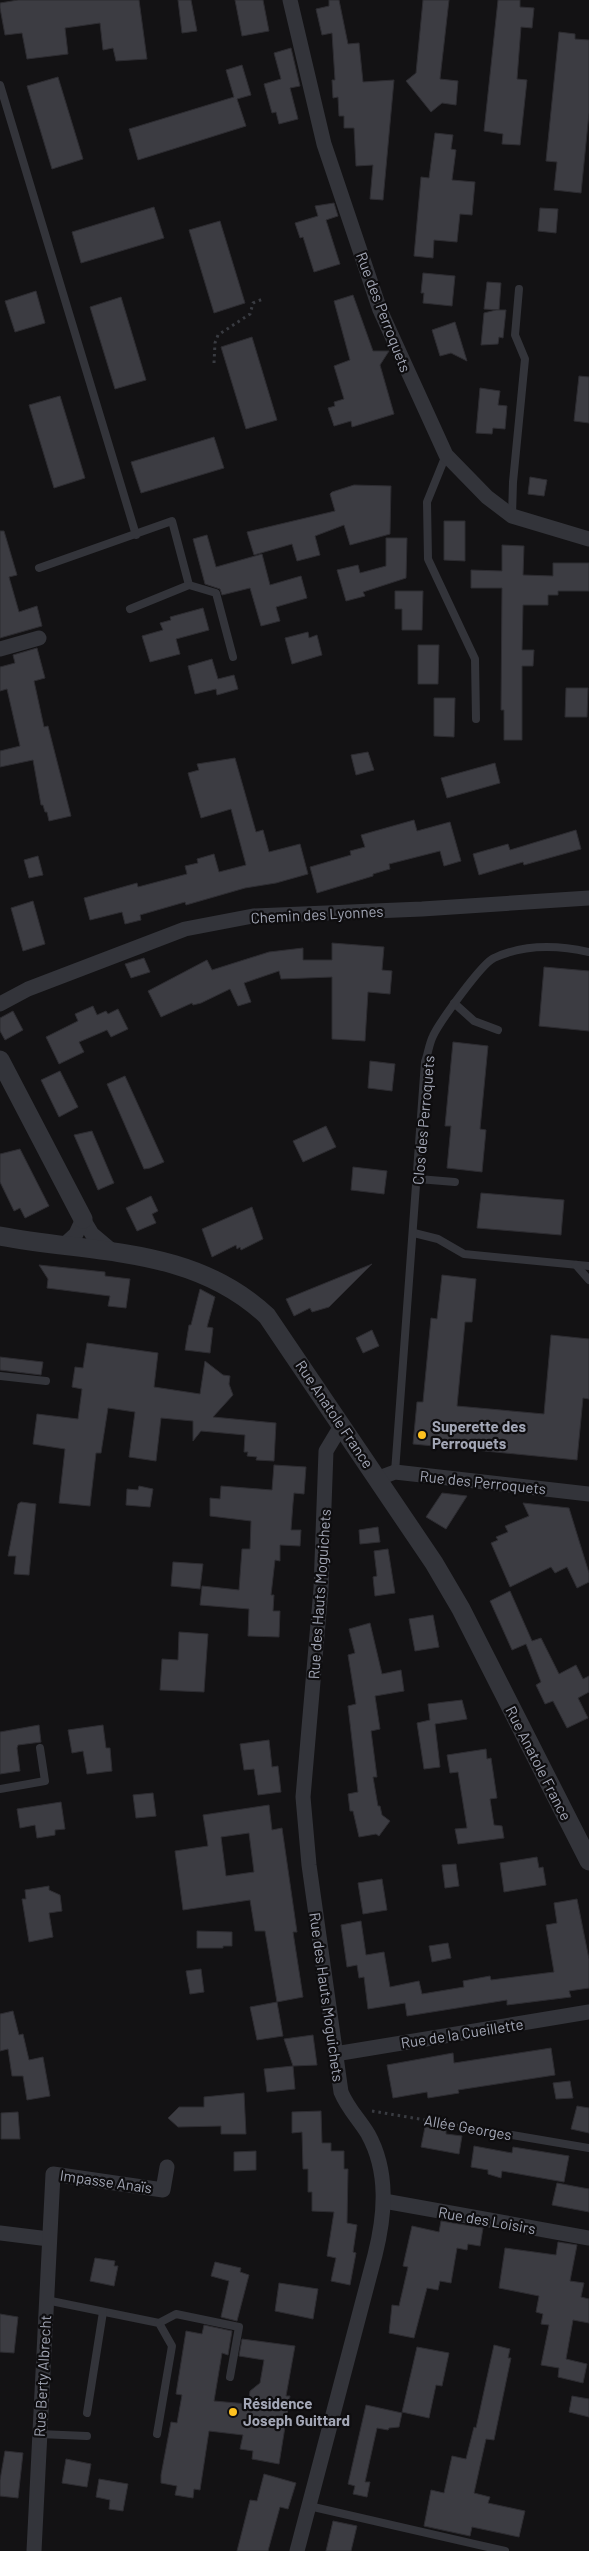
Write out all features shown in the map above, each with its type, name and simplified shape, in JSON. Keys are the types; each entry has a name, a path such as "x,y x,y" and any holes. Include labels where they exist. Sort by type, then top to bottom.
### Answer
{"street":[{"name":"Rue des Perroquets","path":"290,0 324,144 380,310 446,455 486,497 512,516 589,539"},
{"path":"0,649 40,638"},
{"name":"Chemin des Lyonnes","path":"0,1004 37,985 185,929 253,916 422,909 589,898"},
{"name":"Rue Anatole France","path":"0,1060 83,1219 97,1240 111,1250 196,1271 248,1298 267,1316 282,1336 341,1426 387,1475 461,1609 589,1861"},
{"path":"63,1246 76,1234 83,1219"},
{"path":"0,1236 63,1246 111,1250"},
{"name":"Rue des Hauts Moguichets","path":"297,2551 378,2246 384,2201 380,2164 368,2134 347,2107 341,2092 309,1865 303,1797 321,1589 326,1451 341,1426"},
{"name":"Rue des Perroquets","path":"387,1475 589,1494"},
{"name":"Rue de la Cueillette","path":"335,2054 589,2012"},
{"name":"Impasse Anaïs","path":"51,2200 53,2174 163,2190 167,2168"},
{"name":"Rue Berty Albrecht","path":"34,2551 51,2200"},
{"name":"Rue des Loisirs","path":"384,2201 589,2238"},
{"path":"0,2233 49,2239"}],"lane":[{"path":"0,85 136,534"},
{"path":"512,516 513,482 525,359 516,336 519,289"},
{"path":"446,455 427,502 428,559 475,659 476,719"},
{"path":"39,568 172,521 189,585"},
{"path":"130,609 189,585 216,593 233,657"},
{"name":"Clos des Perroquets","path":"387,1475 414,1233 425,1062 433,1036 454,1003 493,958 533,947 573,948 589,952"},
{"path":"454,1003 474,1021 498,1030"},
{"path":"418,1179 455,1182"},
{"path":"414,1233 438,1239 464,1254 589,1266"},
{"path":"576,1265 589,1280"},
{"path":"0,1376 46,1381"},
{"path":"0,1788 46,1781 40,1748"},
{"name":"Allée Georges","path":"512,2135 589,2148"},
{"path":"46,2300 159,2323 176,2314 239,2327 230,2377"},
{"path":"87,2413 103,2312"},
{"path":"157,2434 172,2346 159,2323"},
{"path":"39,2434 87,2436"},
{"path":"309,2506 505,2551"}],"path":[{"path":"214,362 214,343 218,334 250,314 253,303 263,299"},
{"name":"Allée Georges","path":"347,2107 512,2135"}],"building":[{"path":"18,0 139,0 147,59 116,61 113,48 103,50 100,23 65,28 68,54 27,59 22,33 5,35 0,8 0,3"},
{"path":"178,0 191,0 197,31 182,33"},
{"path":"235,0 263,0 269,31 242,36"},
{"path":"329,0 339,0 348,44 359,43 363,82 394,80 383,200 370,199 373,165 356,166 354,128 344,128 344,116 339,116 338,97 333,98 332,80 335,80 332,33 322,35 316,9 329,6"},
{"path":"423,0 449,0 440,79 458,81 456,105 442,103 431,112 406,81 416,73"},
{"path":"498,0 520,0 520,7 534,8 532,28 521,27 517,79 527,80 520,145 502,144 503,134 484,131"},
{"path":"559,32 575,34 575,39 589,40 589,113 581,193 554,190 557,162 546,161"},
{"path":"291,48 300,86 290,88 298,119 279,124 276,112 272,113 264,84 281,79 274,53"},
{"path":"242,65 251,95 237,99 246,126 138,160 129,129 234,97 226,70"},
{"path":"58,77 83,159 52,169 27,86"},
{"path":"435,133 453,135 451,149 456,150 452,180 475,182 472,215 460,214 457,242 434,240 433,258 414,256 421,177 429,178"},
{"path":"334,203 338,216 326,220 340,264 314,272 303,237 300,238 295,223 318,216 315,206"},
{"path":"154,207 164,238 81,263 72,232"},
{"path":"540,208 558,209 556,233 538,231"},
{"path":"220,221 245,303 214,313 189,230"},
{"path":"423,273 455,276 452,306 423,303 424,293 421,293"},
{"path":"487,282 501,283 499,310 484,309"},
{"path":"36,291 45,323 15,332 5,301"},
{"path":"353,295 373,351 389,351 380,365 394,414 352,427 351,421 334,426 328,408 335,406 334,402 344,399 334,366 350,360 334,301"},
{"path":"121,297 146,380 115,389 90,307"},
{"path":"506,310 503,338 499,337 498,344 481,345 484,313"},
{"path":"455,322 467,361 451,353 440,356 432,330"},
{"path":"252,337 277,420 246,429 221,347"},
{"path":"579,376 589,377 589,423 574,421"},
{"path":"480,388 500,391 498,405 507,406 505,429 493,428 492,434 476,433"},
{"path":"60,396 85,478 54,488 29,405"},
{"path":"214,437 224,468 141,493 131,462"},
{"path":"530,477 547,480 544,496 528,494"},
{"path":"354,485 391,486 390,534 350,545 344,525 315,536 320,555 297,561 292,544 254,555 247,532 335,511 330,494"},
{"path":"444,521 465,521 465,561 444,560"},
{"path":"0,531 4,531 17,575 9,577 19,612 37,606 42,626 0,638"},
{"path":"207,535 216,567 262,554 270,585 301,576 307,598 276,607 280,621 261,626 250,588 222,595 220,589 205,584 193,539"},
{"path":"386,538 407,538 406,578 363,592 365,596 346,601 337,570 358,565 360,573 386,566"},
{"path":"502,545 524,546 523,575 553,576 553,563 589,563 589,591 558,591 558,595 548,595 548,605 523,605 522,650 534,650 533,666 522,666 522,740 504,740 504,710 501,710 502,588 471,588 471,570 502,571"},
{"path":"395,591 423,591 422,630 402,630 402,609 395,609"},
{"path":"203,608 209,630 176,639 180,654 150,662 142,636 163,630 160,623 171,620 170,617"},
{"path":"308,632 309,638 317,635 322,655 292,664 285,638"},
{"path":"418,645 439,645 438,684 418,684"},
{"path":"37,648 45,678 34,681 44,727 48,726 71,816 49,821 47,812 45,812 43,805 41,805 33,760 0,767 0,751 20,746 7,689 0,691 0,667 15,663 13,655"},
{"path":"212,659 218,679 234,675 238,689 217,695 216,689 195,694 188,666"},
{"path":"566,688 588,688 587,717 565,717"},
{"path":"434,698 455,698 454,737 434,736"},
{"path":"368,752 374,770 356,775 351,755"},
{"path":"235,758 256,832 263,830 269,852 300,844 308,874 276,883 245,888 186,905 185,902 140,915 141,920 125,924 122,912 90,920 84,898 137,883 138,887 187,874 185,866 198,863 197,859 214,854 219,872 246,865 231,809 201,818 188,773 199,770 197,764"},
{"path":"495,763 500,783 447,798 441,778"},
{"path":"414,820 417,831 450,822 461,861 444,866 440,851 389,864 390,869 373,874 373,876 317,893 310,867 351,855 350,851 365,847 361,835"},
{"path":"576,830 581,849 524,865 523,862 479,875 473,854 508,844 510,850"},
{"path":"38,856 43,875 29,878 24,860"},
{"path":"33,901 45,944 23,951 11,908"},
{"path":"332,943 384,947 382,970 392,971 390,994 368,992 365,1041 332,1039 332,977 281,979 279,971 244,983 251,1002 238,1006 230,989 201,1003 193,1005 192,1003 161,1017 148,991 207,960 212,970 269,952 303,948 303,960 332,960"},
{"path":"144,958 150,972 131,978 125,964"},
{"path":"544,967 589,971 589,1031 539,1026"},
{"path":"93,1006 97,1015 106,1011 108,1014 118,1009 128,1029 111,1037 107,1030 79,1042 84,1052 59,1064 46,1037 78,1021 75,1014"},
{"path":"13,1011 23,1030 5,1040 0,1031 0,1018"},
{"path":"453,1042 488,1046 480,1129 486,1130 482,1172 447,1168 451,1126 445,1126"},
{"path":"370,1061 395,1064 392,1091 368,1088"},
{"path":"60,1071 78,1107 59,1117 41,1080"},
{"path":"125,1076 164,1162 150,1168 144,1169 107,1084"},
{"path":"326,1126 336,1147 303,1162 293,1141"},
{"path":"92,1131 114,1183 98,1190 74,1135"},
{"path":"20,1149 49,1206 25,1218 20,1208 14,1211 0,1182 0,1154"},
{"path":"353,1167 387,1171 384,1194 351,1190"},
{"path":"481,1193 564,1200 561,1235 477,1228"},
{"path":"151,1196 158,1211 152,1214 156,1223 137,1231 126,1208"},
{"path":"252,1207 263,1239 241,1250 240,1247 237,1249 236,1245 212,1257 202,1229"},
{"path":"372,1264 329,1307 312,1312 310,1308 294,1316 286,1299"},
{"path":"39,1265 105,1272 105,1276 130,1279 126,1308 108,1306 110,1296 47,1288 48,1279"},
{"path":"442,1275 476,1279 472,1322 465,1322 457,1406 544,1414 551,1335 589,1339 589,1399 583,1398 577,1460 413,1444 417,1402 423,1402 431,1318 437,1319"},
{"path":"200,1289 215,1297 207,1327 213,1328 210,1353 185,1350 189,1325 191,1325"},
{"path":"372,1330 379,1346 363,1353 356,1338"},
{"path":"87,1343 158,1353 154,1387 200,1394 205,1361 223,1375 230,1376 229,1384 233,1395 213,1417 276,1423 274,1461 256,1460 257,1457 247,1456 248,1452 244,1452 245,1435 201,1431 193,1441 193,1421 161,1418 156,1461 129,1457 135,1412 108,1408 101,1453 96,1453 90,1506 59,1503 65,1449 33,1444 37,1414 78,1419 82,1389 72,1387 75,1367 83,1368"},
{"path":"0,1357 43,1362 41,1375 0,1370"},
{"path":"274,1465 306,1467 304,1494 294,1493 293,1503 291,1530 301,1530 300,1546 280,1545 280,1561 275,1560 271,1595 274,1595 273,1611 280,1611 279,1637 248,1636 249,1609 200,1605 202,1586 239,1590 242,1549 250,1549 251,1521 210,1516 210,1498 220,1499 221,1486 272,1490"},
{"path":"139,1486 153,1489 150,1507 126,1505 127,1489 138,1490"},
{"path":"442,1493 467,1496 446,1529 426,1517"},
{"path":"21,1502 36,1504 29,1575 14,1574 16,1556 8,1556 18,1504"},
{"path":"523,1503 569,1508 589,1573 589,1582 577,1588 567,1567 555,1573 551,1567 510,1587 491,1543 498,1540 496,1537 508,1532 505,1526 529,1516"},
{"path":"378,1527 380,1542 360,1544 359,1530"},
{"path":"388,1549 395,1593 375,1596 373,1577 377,1576 374,1551"},
{"path":"173,1562 203,1564 200,1589 171,1586"},
{"path":"510,1591 532,1641 541,1638 559,1674 576,1665 583,1679 589,1676 589,1692 578,1698 588,1718 567,1728 553,1701 545,1704 536,1685 541,1682 526,1644 512,1650 490,1601"},
{"path":"433,1615 439,1647 415,1651 409,1619"},
{"path":"370,1623 382,1674 401,1670 404,1691 375,1696 380,1729 371,1731 377,1777 373,1777 378,1806 380,1806 382,1815 390,1821 379,1836 376,1834 359,1837 353,1811 350,1811 348,1794 358,1792 348,1706 356,1704 348,1655 355,1653 349,1629"},
{"path":"179,1632 208,1634 204,1692 160,1690 162,1659 178,1660"},
{"path":"462,1700 467,1719 435,1724 440,1767 424,1769 417,1723 430,1720 428,1704"},
{"path":"39,1725 41,1742 18,1745 20,1771 0,1774 0,1732"},
{"path":"103,1725 106,1748 110,1748 112,1771 87,1774 83,1751 72,1753 68,1730"},
{"path":"269,1740 272,1767 278,1766 281,1792 258,1795 254,1769 244,1770 240,1744"},
{"path":"486,1749 487,1759 491,1758 497,1798 490,1799 494,1825 502,1826 504,1838 458,1844 455,1829 467,1828 458,1772 450,1773 447,1755"},
{"path":"153,1793 156,1816 136,1818 133,1795"},
{"path":"61,1802 65,1829 55,1830 55,1835 37,1838 35,1825 20,1828 17,1809"},
{"path":"269,1805 272,1830 282,1828 297,1932 293,1932 303,1997 277,2002 265,1931 255,1931 250,1900 183,1910 175,1851 208,1846 203,1815","holes":["249,1833 254,1872 226,1876 221,1837"]},
{"path":"537,1857 539,1868 543,1867 546,1885 504,1892 500,1863"},
{"path":"456,1864 459,1886 445,1888 442,1865"},
{"path":"382,1879 387,1910 363,1914 358,1883"},
{"path":"49,1886 49,1890 60,1895 62,1911 49,1913 53,1937 29,1942 22,1899 26,1899 25,1890"},
{"path":"577,1899 589,1959 589,1988 569,1991 571,1997 507,2005 507,2000 407,2016 405,2003 368,2009 364,1977 359,1978 357,1965 347,1967 341,1925 361,1921 366,1955 384,1952 390,1987 419,1981 422,1994 464,1987 463,1981 490,1976 491,1980 554,1972 546,1925 557,1923 554,1903"},
{"path":"197,1931 232,1932 232,1946 197,1948"},
{"path":"448,1943 451,1958 432,1962 429,1946"},
{"path":"201,1969 204,1992 190,1994 186,1971"},
{"path":"277,2002 283,2036 257,2040 250,2007"},
{"path":"13,2011 19,2035 23,2034 29,2060 43,2057 50,2096 27,2100 23,2076 12,2076 8,2049 0,2051 0,2014"},
{"path":"313,2035 317,2065 293,2066 284,2039"},
{"path":"551,2048 555,2075 458,2090 459,2093 428,2098 427,2092 393,2098 387,2065 453,2053 454,2063"},
{"path":"293,2066 295,2089 267,2092 264,2069"},
{"path":"570,2081 573,2098 556,2099 553,2083"},
{"path":"244,2093 246,2134 221,2134 221,2126 178,2127 168,2118 179,2107 204,2107 204,2097"},
{"path":"577,2106 589,2108 589,2133 571,2129"},
{"path":"321,2111 322,2143 331,2143 331,2151 344,2151 344,2169 348,2169 347,2223 357,2225 353,2252 356,2253 350,2285 331,2281 336,2258 327,2256 334,2212 312,2211 312,2192 308,2192 308,2169 303,2169 302,2132 292,2133 292,2112"},
{"path":"18,2112 20,2139 1,2139 1,2113"},
{"path":"425,2127 446,2130 446,2134 462,2136 459,2154 421,2147"},
{"path":"474,2146 512,2153 513,2147 569,2156 564,2182 502,2171 501,2178 488,2174 488,2170 471,2167"},
{"path":"256,2151 256,2170 234,2171 234,2152"},
{"path":"557,2183 589,2189 589,2212 552,2205"},
{"path":"441,2221 483,2228 480,2246 468,2244 467,2250 457,2248 451,2283 440,2281 438,2290 427,2288 414,2338 389,2333 392,2305 399,2306 408,2267 403,2266 412,2226 439,2232"},
{"path":"558,2242 577,2245 570,2281 584,2283 581,2297 589,2299 589,2323 573,2320 566,2359 587,2364 583,2383 558,2377 559,2368 541,2365 549,2325 541,2324 543,2314 536,2312 539,2296 499,2288 505,2248 556,2255"},
{"path":"95,2258 115,2261 114,2266 118,2266 114,2286 90,2281"},
{"path":"215,2262 241,2268 240,2272 249,2275 237,2321 221,2317 229,2281 211,2276"},
{"path":"279,2283 318,2289 313,2319 275,2311"},
{"path":"0,2314 18,2317 14,2353 0,2352"},
{"name":"Résidence Joseph Guittard","path":"204,2325 232,2331 228,2355 222,2353 214,2401 248,2404 250,2391 260,2383 264,2360 239,2356 242,2339 295,2346 286,2396 290,2396 279,2464 252,2459 253,2451 240,2449 243,2435 209,2431 200,2490 194,2489 193,2498 175,2495 177,2486 161,2483 161,2475 171,2422 177,2423 182,2395 176,2394 186,2331 202,2334"},
{"path":"494,2345 510,2349 508,2358 511,2358 494,2440 486,2439 474,2493 490,2497 488,2503 525,2511 519,2537 472,2527 470,2536 424,2526 431,2490 444,2493 452,2456 466,2459 474,2427 476,2428"},
{"path":"417,2347 449,2353 442,2386 436,2385 429,2418 402,2412"},
{"path":"572,2396 589,2399 589,2417 569,2412"},
{"path":"366,2405 402,2413 399,2427 389,2428 388,2430 377,2428 365,2482 370,2482 367,2497 353,2494 355,2486 348,2484"},
{"path":"5,2451 23,2453 18,2498 0,2496 0,2480"},
{"path":"66,2459 91,2464 87,2487 62,2483"},
{"path":"264,2474 296,2483 288,2509 280,2507 268,2551 237,2551 250,2500 257,2501"},
{"path":"99,2479 128,2484 123,2511 109,2509 110,2500 96,2497"},
{"path":"333,2521 357,2526 351,2551 326,2551"}],"place":[{"name":"Superette des Perroquets","path":"422,1435"},
{"name":"Résidence Joseph Guittard","path":"233,2412"}]}
